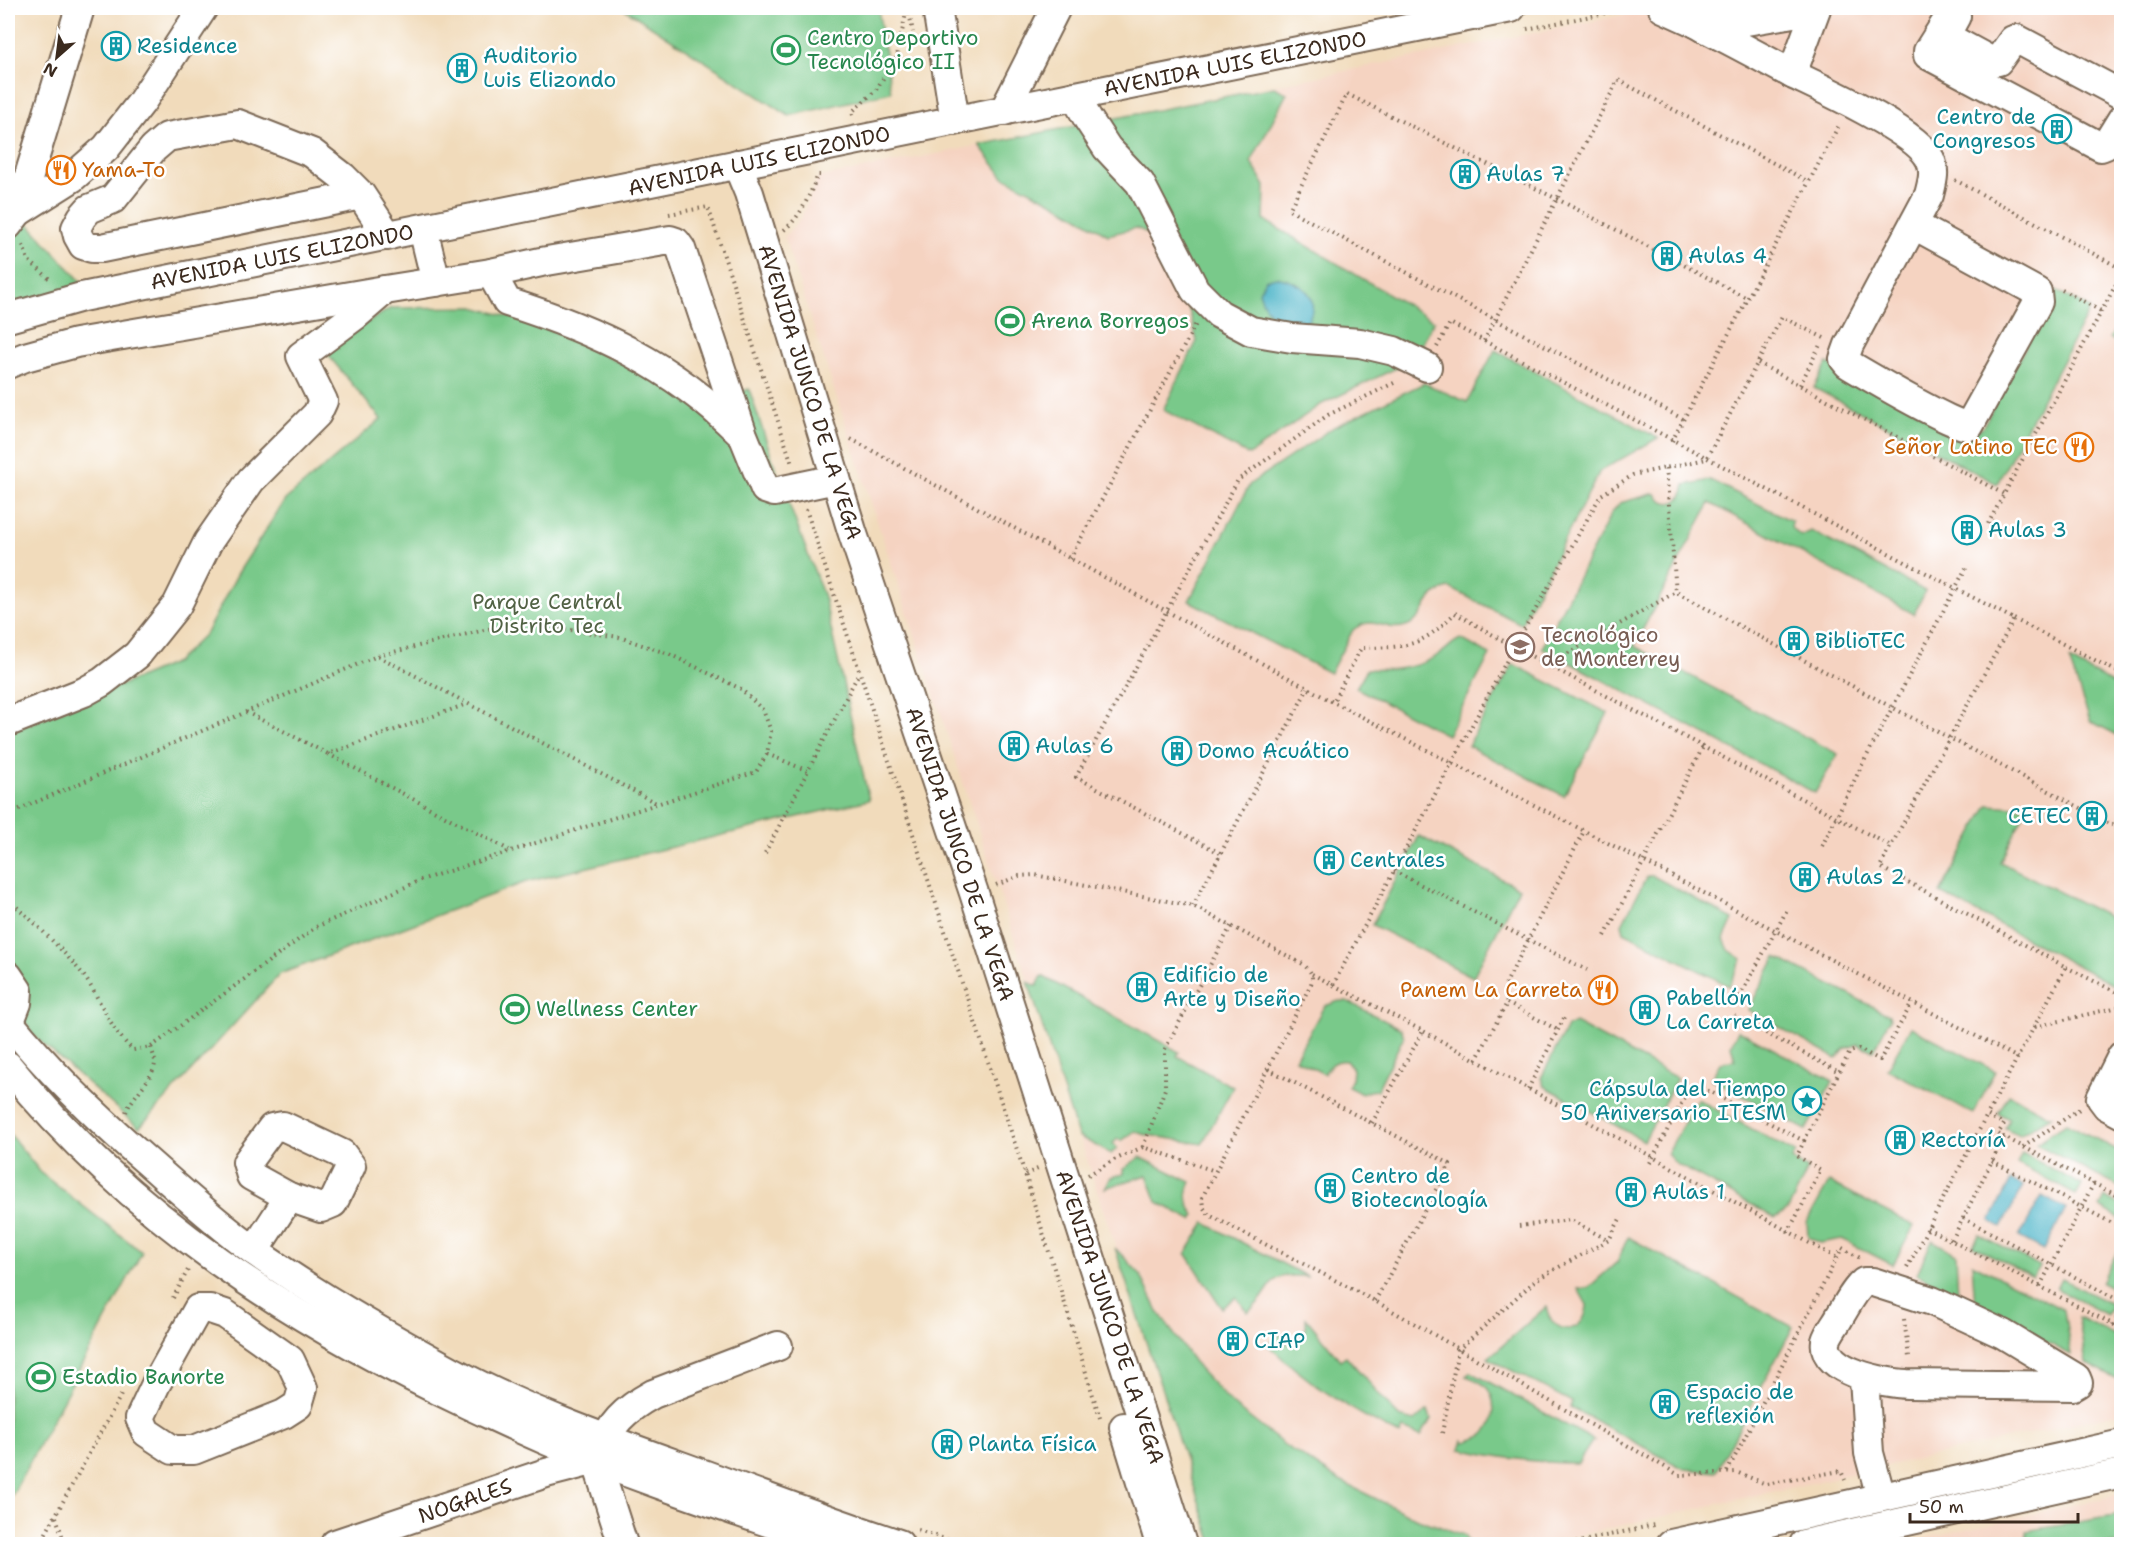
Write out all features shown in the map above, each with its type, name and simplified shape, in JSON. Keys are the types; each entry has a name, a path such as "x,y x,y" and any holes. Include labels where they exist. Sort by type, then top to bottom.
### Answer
{"street":[{"path":"13,218 80,8"},
{"path":"13,218 72,178 106,148 141,103 203,8"},
{"path":"937,8 955,121"},
{"path":"1004,111 1056,8"},
{"name":"AVENIDA LUIS ELIZONDO","path":"8,318 71,300 1511,8"},
{"path":"1663,8 1699,20 1792,74 1851,103 1917,144 1930,159 1933,181 1929,195 1849,345 1844,359 1848,364 1930,410 1963,426 1969,426 2038,302 2039,295 1914,225"},
{"path":"1699,20 1816,8 1792,74"},
{"path":"1955,8 1928,51 1928,55 2101,147 2106,145 2121,119"},
{"path":"1962,8 1944,34 1947,38 1995,62 2013,40 2017,39 2121,95"},
{"path":"1075,96 1107,148 1140,183 1195,290 1219,314 1251,331 1292,338 1360,343 1394,351 1426,367"},
{"path":"361,195 102,248 83,245 76,228 89,209 113,199 153,149 167,137 222,125 238,124 312,153 343,177 361,195 388,236"},
{"name":"AVENIDA JUNCO DE LA VEGA","path":"730,166 819,483 1014,1066 1160,1545"},
{"path":"423,229 436,282"},
{"path":"8,364 76,343 491,273 670,240 676,242 683,254 742,435 765,489 774,492 819,483"},
{"path":"491,273 507,302 559,319 613,342 665,371 718,412 742,435"},
{"path":"8,722 84,692 102,682 137,655 177,605 208,543 251,480 317,414 323,401 301,356 385,290"},
{"path":"71,300 76,343"},
{"name":"AVENIDA JUNCO DE LA VEGA","path":"819,483 974,893 1182,1545"},
{"path":"8,976 18,991 17,1003 8,1023 39,1059 112,1131 254,1251 367,1322 453,1372 544,1414 600,1449 831,1545"},
{"path":"2121,1056 2101,1098 2107,1106 2121,1114"},
{"path":"8,1066 37,1101 86,1151 184,1237 247,1282 328,1333 390,1367 547,1441 600,1449 907,1537"},
{"path":"254,1251 289,1197"},
{"path":"1869,1281 1932,1301 2003,1334 2032,1350 2079,1382 2078,1385 2073,1386 1875,1380 1835,1360 1828,1353 1826,1344 1829,1334 1858,1288 1862,1283 1869,1281"},
{"path":"225,1314 247,1282"},
{"path":"198,1309 210,1309 225,1314 290,1360 303,1388 298,1405 284,1414 194,1450 172,1450 146,1432 140,1418 156,1384 198,1309"},
{"path":"623,1545 600,1449 615,1421 636,1403 653,1394 778,1346"},
{"path":"1875,1380 1869,1453 1884,1491"},
{"path":"1671,1545 1782,1520 1884,1491 2121,1444"},
{"name":"NOGALES","path":"343,1543 546,1473 600,1449"},
{"path":"1804,1545 2121,1473"}],"path":[{"path":"908,8 915,42"},
{"path":"853,118 852,112 876,90 897,56 908,8"},
{"path":"1484,341 1618,80 1809,182"},
{"path":"1683,419 1289,210 1347,94 1557,199 1747,298"},
{"path":"1672,441 1851,103"},
{"path":"806,178 830,172"},
{"path":"776,237 793,223 818,175"},
{"path":"1950,177 2121,271 1988,524"},
{"path":"662,215 708,207 819,483 860,672 1025,1174 1101,1421"},
{"path":"13,218 28,260 71,300"},
{"path":"1070,559 1208,302"},
{"path":"1706,459 1782,317 1824,338"},
{"path":"1220,853 1076,777 1238,480 1328,415 1426,367 1450,323 1706,459 2121,674"},
{"path":"1758,363 2004,494"},
{"path":"842,436 1333,702 1643,861 2018,1058"},
{"path":"1333,985 1514,647 1601,495 1633,475 1706,459"},
{"path":"1666,467 1677,592"},
{"path":"1822,846 1966,568"},
{"path":"1546,665 1677,592"},
{"path":"1677,592 1949,740 2121,830"},
{"path":"1333,702 1361,648 1399,648 1417,642 1438,630 1455,613 1546,665 1891,846"},
{"path":"2014,619 1880,867 2121,994"},
{"path":"8,814 377,656 517,622 619,637 669,654 741,689 763,710 771,731 767,754 756,772 421,880 316,927 151,1047 133,1050 122,1040 82,973 31,919 8,899"},
{"path":"377,656 659,805"},
{"path":"765,853 860,672"},
{"path":"1193,906 1308,688"},
{"path":"328,754 468,704"},
{"path":"246,712 510,851"},
{"path":"1605,936 1703,747"},
{"path":"767,754 808,771"},
{"path":"1476,1060 1507,1003 1504,987 1584,831"},
{"path":"1394,871 1587,970"},
{"path":"974,893 1019,876 1035,875 1193,906 1304,964 1313,977 1311,984 1202,1198 1203,1207 1209,1215 1375,1301 1679,1475 1736,1472 1766,1484 1841,1471 1846,1482"},
{"path":"1734,1007 1788,908"},
{"path":"1143,1148 1165,1089 1165,1048 1231,926"},
{"path":"2066,967 1927,1228 2121,1329"},
{"path":"1311,974 1476,1060 1837,1258"},
{"path":"1507,1003 1558,1030"},
{"path":"1788,1232 1821,1170 1797,1156 1839,1072 1850,1052 1859,1049 1880,1060 1912,1003"},
{"path":"2034,1027 2121,1006"},
{"path":"1734,1016 1839,1072"},
{"path":"1528,1089 1564,1018"},
{"path":"1372,1124 1422,1031"},
{"path":"124,1116 133,1098 148,1080 155,1064 151,1047"},
{"path":"1268,1069 1450,1164 1375,1301"},
{"path":"1650,1163 1691,1085"},
{"path":"1697,1085 1804,1141"},
{"path":"1987,1115 2004,1124 1998,1134 2121,1198"},
{"path":"1952,1240 2004,1137"},
{"path":"1082,1165 1086,1176 1114,1160 1143,1148 1215,1171"},
{"path":"1992,1161 2121,1228"},
{"path":"2040,1286 2094,1183"},
{"path":"1442,1433 1458,1350 1537,1279 1609,1240 1621,1217"},
{"path":"1963,1218 2121,1302"},
{"path":"1519,1226 1571,1220 1609,1240"},
{"path":"1726,1472 1842,1248"},
{"path":"2113,1325 2121,1309"},
{"path":"55,1516 65,1545"},
{"path":"907,1537 960,1545"}],"shaded area":[{"name":"Tecnológico de Monterrey","path":"1657,8 2121,8 2121,1413 1540,1544 1213,1544 784,237 801,218 818,178"},
{"path":"2121,1494 2121,1544 1900,1544 1940,1535"}],"green space":[{"name":"Centro Deportivo Tecnológico II","path":"623,8 878,8 891,92 789,116"},
{"path":"1274,87 1287,93 1251,162 1265,186 1264,220 1434,321 1413,360 1320,405 1249,455 1163,410 1197,341 1172,243 1136,228 1108,235 1004,177 979,145"},
{"path":"18,212 86,287 8,318 8,225"},
{"path":"2056,290 2090,309 1997,484 1814,388 1827,363 1961,434 1982,428"},
{"name":"Parque Central Distrito Tec","path":"474,307 541,325 643,373 700,407 749,389 774,464 824,597 869,800 526,882 280,974 139,1128 33,1035 8,991 8,733 176,662 206,633 238,573 285,500 381,419 323,349 391,308"},
{"path":"2121,310 2121,345 2109,338 2114,331"},
{"path":"1495,350 1658,438 1600,471 1521,624 1450,588 1434,595 1419,618 1406,626 1392,627 1373,623 1360,625 1353,630 1330,673 1189,601 1250,484 1334,427 1424,383 1467,402"},
{"path":"1710,480 1792,521 1791,528 1801,536 1811,531 1925,591 1914,614 1710,503 1634,646 1838,754 1815,793 1542,648 1612,512 1620,503 1655,493 1664,501 1673,502 1681,497 1685,485"},
{"path":"1461,639 1490,655 1447,735 1356,688 1367,669 1396,669 1415,665 1433,658"},
{"path":"2069,660 2121,688 2121,737 2090,721"},
{"path":"1513,664 1608,713 1564,796 1468,746"},
{"path":"1988,805 2027,808 2000,862 2121,923 2122,983 2119,988 1940,893"},
{"path":"1419,836 1519,888 1473,977 1372,925"},
{"path":"1647,876 1653,876 1733,919 1724,939 1729,950 1742,959 1729,986 1624,932 1622,924"},
{"path":"1776,957 1889,1015 1890,1019 1873,1051 1858,1044 1845,1049 1837,1059 1748,1010"},
{"path":"1042,976 1179,1052 1177,1056 1233,1087 1202,1144 1135,1131 1121,1141 1118,1139 1113,1143 1117,1148 1111,1154 1078,1136 1028,982 1037,986"},
{"path":"1347,1001 1401,1029 1404,1036 1377,1090 1362,1094 1348,1087 1353,1069 1346,1061 1333,1063 1324,1074 1295,1059 1325,1006"},
{"path":"1575,1023 1677,1078 1644,1141 1544,1086 1541,1078 1567,1027"},
{"path":"1911,1027 1995,1071 1973,1114 1887,1069"},
{"path":"1738,1030 1833,1081 1806,1130 1711,1079 1720,1063 1735,1060 1731,1045"},
{"path":"2009,1094 2051,1116 2020,1135 2005,1128 2009,1119 1998,1113"},
{"path":"1697,1099 1796,1153 1792,1160 1808,1169 1788,1210 1775,1218 1676,1164 1667,1154"},
{"path":"2066,1123 2121,1152 2121,1188 2036,1144"},
{"name":"Estadio Banorte","path":"8,1132 42,1174 142,1252 8,1503"},
{"path":"2022,1153 2082,1185 2076,1195 2017,1164"},
{"path":"1140,1157 1191,1182 1187,1195 1188,1203 1195,1215 1192,1220 1157,1202 1147,1175 1105,1188 1111,1177 1124,1174 1123,1169"},
{"path":"1829,1182 1914,1226 1893,1265 1842,1239 1820,1243 1808,1237 1807,1222"},
{"path":"2105,1197 2121,1205 2121,1219 2100,1207"},
{"path":"1205,1223 1308,1277 1283,1276 1276,1279 1248,1312 1236,1297 1222,1308 1186,1253"},
{"path":"1979,1235 2039,1266 2033,1277 1973,1246"},
{"path":"1628,1237 1793,1327 1716,1472 1684,1469 1570,1407 1572,1402 1488,1358 1546,1307 1555,1324 1562,1328 1568,1329 1581,1323 1587,1305 1578,1289 1588,1288 1617,1262"},
{"path":"1932,1240 1956,1254 1958,1297 1917,1274"},
{"path":"2121,1244 2122,1289 2120,1293 2101,1283"},
{"path":"1115,1248 1140,1274 1159,1313 1199,1369 1232,1404 1287,1447 1340,1481 1415,1518 1464,1535 1469,1544 1213,1544"},
{"path":"1972,1263 2064,1310 2071,1355 1975,1305"},
{"path":"2062,1279 2113,1305 2107,1315 2057,1289"},
{"path":"2078,1317 2121,1338 2121,1382 2086,1363"},
{"path":"1306,1318 1340,1360 1346,1356 1399,1417 1415,1421 1428,1410 1431,1419 1421,1436 1403,1429 1400,1435 1347,1406 1298,1372 1268,1345 1280,1333 1286,1344 1300,1339 1306,1327"},
{"path":"1471,1372 1595,1441 1593,1440 1578,1463 1519,1459 1460,1449 1463,1440 1465,1442 1484,1434 1491,1423 1494,1410 1491,1396 1484,1385 1466,1376"},
{"path":"2121,1515 2121,1544 2028,1544 2026,1531"}],"water":[{"path":"1276,277 1294,282 1307,291 1312,305 1307,323 1298,325 1283,323 1266,308 1259,292 1265,280"},
{"path":"2011,1180 2024,1186 2001,1227 1990,1221"},
{"path":"2042,1196 2066,1209 2044,1250 2019,1237"}],"place":[{"name":"Residence","path":"116,46"},
{"name":"Centro Deportivo Tecnológico II","path":"786,50"},
{"name":"Auditorio Luis Elizondo","path":"462,68"},
{"name":"Centro de Congresos","path":"2057,129"},
{"name":"Yama-To","path":"61,170"},
{"name":"Aulas 7","path":"1465,174"},
{"name":"Aulas 4","path":"1667,256"},
{"name":"Arena Borregos","path":"1010,321"},
{"name":"Señor Latino TEC","path":"2079,447"},
{"name":"Aulas 3","path":"1967,530"},
{"name":"BiblioTEC","path":"1794,641"},
{"name":"Tecnológico de Monterrey","path":"1520,647"},
{"name":"Aulas 6","path":"1014,746"},
{"name":"Domo Acuático","path":"1177,751"},
{"name":"CETEC","path":"2092,816"},
{"name":"Centrales","path":"1329,860"},
{"name":"Aulas 2","path":"1805,877"},
{"name":"Edificio de Arte y Diseño","path":"1142,987"},
{"name":"Panem La Carreta","path":"1603,990"},
{"name":"Wellness Center","path":"515,1009"},
{"name":"Pabellón La Carreta","path":"1645,1010"},
{"name":"Cápsula del Tiempo 50 Aniversario ITESM","path":"1807,1101"},
{"name":"Rectoría","path":"1900,1140"},
{"name":"Centro de Biotecnología","path":"1330,1188"},
{"name":"Aulas 1","path":"1631,1192"},
{"name":"CIAP","path":"1233,1341"},
{"name":"Estadio Banorte","path":"41,1377"},
{"name":"Espacio de reflexión","path":"1665,1404"},
{"name":"Planta Física","path":"947,1444"}]}
